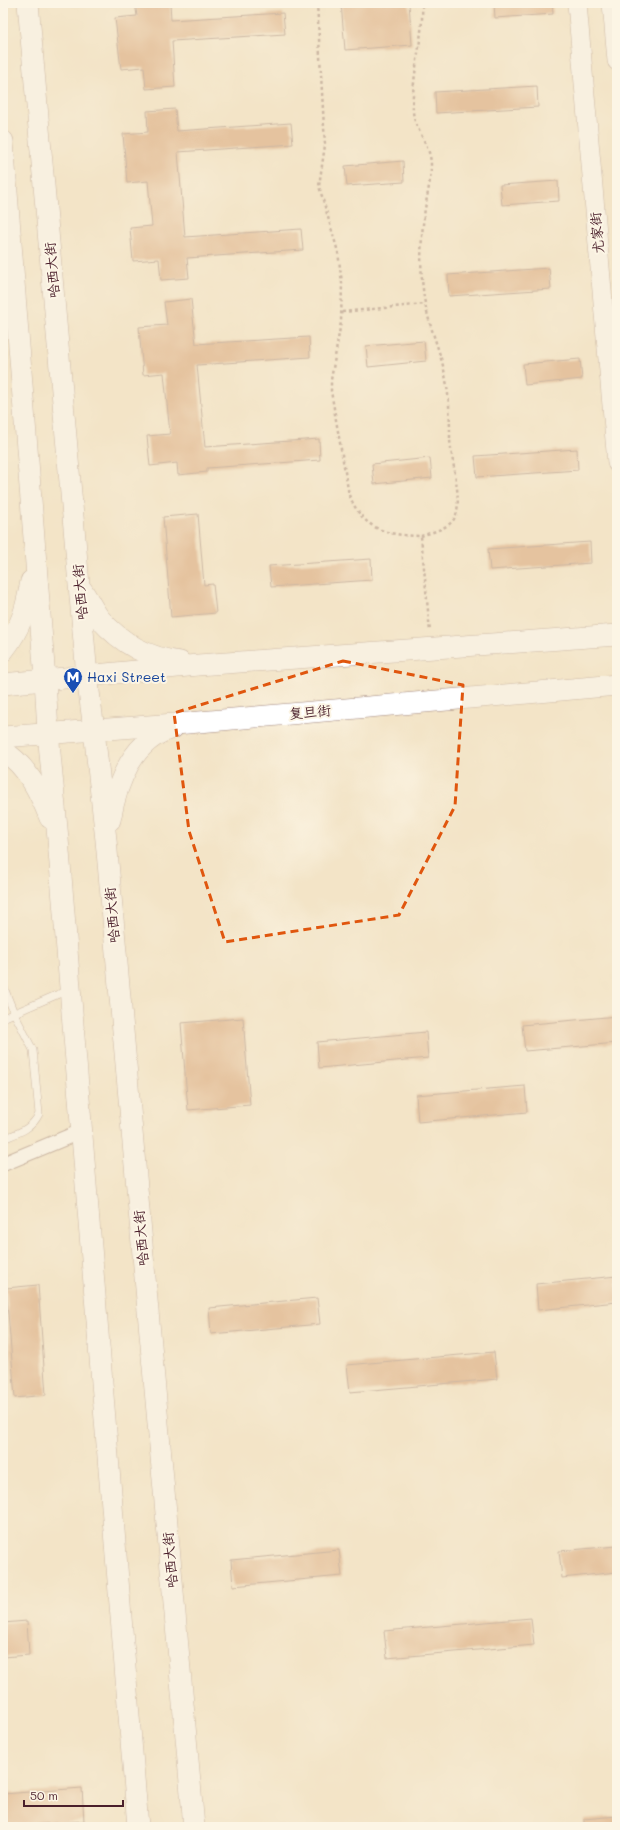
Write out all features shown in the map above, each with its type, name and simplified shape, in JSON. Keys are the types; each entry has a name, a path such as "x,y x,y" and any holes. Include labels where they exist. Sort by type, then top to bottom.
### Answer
{"main road":[{"name":"哈西大街","path":"28,3 87,676 106,840 194,1827"},
{"name":"尤家街","path":"577,3 617,463"},
{"path":"612,3 617,61"},
{"path":"3,141 46,679 48,732 58,839 138,1827"},
{"path":"3,652 15,636 23,617 36,554"},
{"path":"80,587 100,618 120,639 140,651 166,660 198,665"},
{"path":"3,684 198,665 617,634"},
{"name":"复旦街","path":"3,737 48,732 188,723 617,685"},
{"path":"106,840 117,788 132,759 153,736 188,723"},
{"path":"3,751 12,757 40,793 58,839"}],"street":[{"path":"3,1164 82,1131"}],"lane":[{"path":"3,985 14,1013 33,1050 39,1114 36,1122 28,1128 3,1139"},
{"path":"3,1018 70,989"}],"path":[{"path":"317,3 325,145 319,186 331,224 341,267 342,283 342,312 331,380 331,391 348,495 354,508 373,528 387,533 421,536 438,530 450,523 456,515 457,504 450,449 450,397 442,362 431,329 425,304 422,267 424,218 431,166 431,153 413,114 413,100 420,49 422,3"},
{"path":"342,312 425,304"},
{"path":"421,536 432,648"}],"highlighted area":[{"path":"343,661 463,685 455,806 399,915 225,942 189,831 174,713"}],"building":[{"path":"135,3 170,3 171,20 283,13 285,34 172,41 175,87 146,89 144,67 121,69 115,18 137,16"},
{"path":"341,3 409,3 412,45 345,50"},
{"path":"494,3 552,3 553,14 495,18"},
{"path":"537,86 538,107 436,113 435,92"},
{"path":"175,109 177,131 291,123 293,144 178,152 185,237 301,229 303,250 187,258 189,278 161,280 159,259 133,261 130,228 152,226 148,181 127,183 123,134 148,132 147,111"},
{"path":"403,161 404,182 347,186 345,166"},
{"path":"558,181 559,201 502,205 500,185"},
{"path":"549,268 551,289 449,296 448,275"},
{"path":"191,299 196,344 309,337 310,357 197,365 205,447 319,439 320,460 207,468 207,472 178,475 177,463 150,466 147,436 170,434 164,373 143,375 139,327 167,325 164,302"},
{"path":"424,341 426,361 368,367 366,346"},
{"path":"580,359 582,379 525,385 523,364"},
{"path":"577,449 578,470 477,477 475,456"},
{"path":"430,458 432,478 374,484 372,464"},
{"path":"198,514 204,585 213,584 216,613 171,617 163,517"},
{"path":"590,542 591,563 490,570 488,549"},
{"path":"371,559 372,580 271,587 269,566"},
{"path":"617,1016 617,1043 525,1051 522,1025"},
{"path":"243,1018 250,1105 188,1110 181,1023"},
{"path":"426,1032 428,1058 319,1068 317,1042"},
{"path":"525,1086 527,1112 418,1122 416,1095"},
{"path":"617,1276 617,1302 538,1310 536,1284"},
{"path":"38,1285 46,1395 15,1398 6,1288"},
{"path":"317,1298 320,1324 211,1334 209,1308"},
{"path":"494,1352 497,1379 350,1392 347,1365"},
{"path":"617,1546 617,1572 562,1578 559,1551"},
{"path":"339,1550 342,1576 233,1586 231,1560"},
{"path":"531,1618 534,1645 387,1658 384,1631"},
{"path":"27,1621 29,1655 3,1657 3,1623"},
{"path":"82,1788 84,1821 3,1827 3,1794"},
{"path":"617,1816 617,1827 584,1827 584,1819"}],"place":[{"name":"Haxi Street","path":"73,694"}]}
